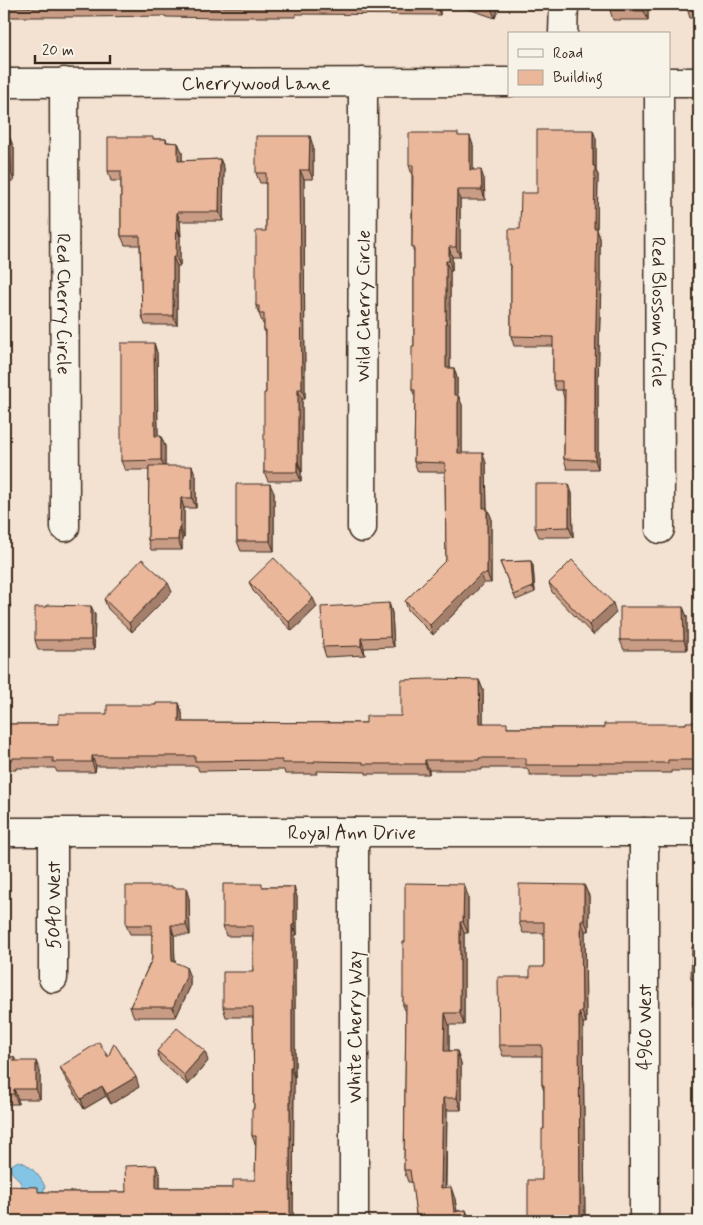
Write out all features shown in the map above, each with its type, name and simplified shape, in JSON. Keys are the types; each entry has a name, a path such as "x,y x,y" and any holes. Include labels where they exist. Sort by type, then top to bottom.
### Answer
{"street":[{"path":"564,4 564,32"},
{"name":"Cherrywood Lane","path":"4,82 508,82"},
{"name":"Red Cherry Circle","path":"64,82 65,528"},
{"name":"Wild Cherry Circle","path":"362,528 363,82"},
{"path":"670,82 699,82"},
{"name":"Red Blossom Circle","path":"659,98 660,529"},
{"name":"Royal Ann Drive","path":"4,832 699,832"},
{"name":"5040 West","path":"53,832 53,978"},
{"name":"White Cherry Way","path":"354,832 354,1221"},
{"name":"4960 West","path":"644,832 644,1221"}],"water":[{"path":"18,1161 26,1164 38,1175 45,1187 43,1192 40,1194 23,1189 10,1166"}],"building":[{"path":"4,4 436,4 436,6 293,5 293,7 7,7 7,9 4,9"},
{"path":"478,4 493,4 491,8"},
{"path":"610,4 644,4 644,11 610,10"},
{"path":"687,4 699,4 699,8 687,8"},
{"path":"537,130 593,130 593,166 595,166 594,228 597,228 595,460 564,459 565,390 562,390 562,381 553,381 553,337 511,336 509,229 520,229 521,193 537,193"},
{"path":"409,133 458,133 458,136 470,136 470,170 481,170 482,190 457,190 456,247 449,247 449,261 446,261 446,368 454,368 454,395 458,395 458,453 483,453 483,508 487,508 487,574 481,574 430,625 405,601 446,560 445,463 414,462 415,390 412,390 412,346 414,346 413,165 409,165"},
{"path":"256,136 310,136 309,170 300,170 302,389 298,389 297,472 264,472 266,330 264,330 264,314 259,314 259,306 256,306 256,231 266,231 266,173 256,173"},
{"path":"108,137 153,137 153,139 166,139 166,142 178,143 178,161 220,159 219,212 177,212 176,257 173,257 173,316 142,316 140,236 121,236 121,171 108,171"},
{"path":"4,138 10,138 11,172 4,172"},
{"path":"121,343 154,343 155,436 161,436 161,460 121,461"},
{"path":"149,466 192,466 192,498 181,498 178,540 148,540"},
{"path":"236,484 270,484 270,541 237,541"},
{"path":"535,484 569,484 569,527 535,528"},
{"path":"274,558 313,598 289,622 249,582"},
{"path":"142,559 168,583 129,623 104,599"},
{"path":"572,560 613,603 589,625 549,583"},
{"path":"531,561 533,587 514,595 500,562"},
{"path":"4,594 8,598 4,602"},
{"path":"389,603 390,637 361,638 361,646 323,647 321,607"},
{"path":"47,605 91,606 91,640 35,640 35,607 47,607"},
{"path":"620,607 683,607 684,640 620,640"},
{"path":"401,680 479,680 480,723 507,723 507,728 604,728 604,724 686,724 686,722 699,722 699,760 668,760 668,763 526,765 526,758 425,760 425,764 363,764 363,762 314,761 314,763 282,763 282,760 195,761 195,756 92,756 92,762 53,762 53,758 13,758 13,760 4,760 4,724 59,724 59,714 107,714 107,705 156,705 156,703 179,703 179,722 366,723 366,716 401,716"},
{"path":"405,883 464,884 463,922 460,922 460,1013 445,1013 444,1051 457,1051 457,1098 443,1098 441,1188 451,1187 454,1212 466,1210 467,1221 417,1221 410,1170 404,1170 406,1005 403,1005 403,942 405,942"},
{"path":"223,884 262,884 262,887 294,887 294,925 292,925 292,1067 290,1067 290,1221 4,1221 4,1186 38,1187 38,1192 126,1192 125,1166 156,1165 156,1188 233,1188 233,1180 255,1180 256,1136 252,1136 252,1109 254,1109 253,1007 223,1007 223,972 253,972 253,926 223,926"},
{"path":"519,884 584,885 584,920 581,920 582,1012 579,1012 580,1221 528,1219 528,1180 542,1180 544,1085 542,1085 542,1045 499,1045 498,977 530,977 530,967 544,967 544,922 519,922"},
{"path":"695,885 699,885 699,1174 698,1085 695,1085 695,1005 693,1005 693,978 691,978 692,947 694,947"},
{"path":"126,886 172,886 172,888 186,888 186,925 171,925 172,961 186,967 186,977 173,1007 130,1007 152,959 152,925 126,925"},
{"path":"177,1028 205,1051 184,1075 157,1051"},
{"path":"99,1042 108,1057 114,1043 136,1077 107,1094 102,1086 81,1099 60,1067"},
{"path":"4,1057 14,1057 14,1061 36,1061 36,1089 14,1089 14,1094 4,1094"},
{"path":"694,1192 699,1192 699,1221 694,1221"}]}
